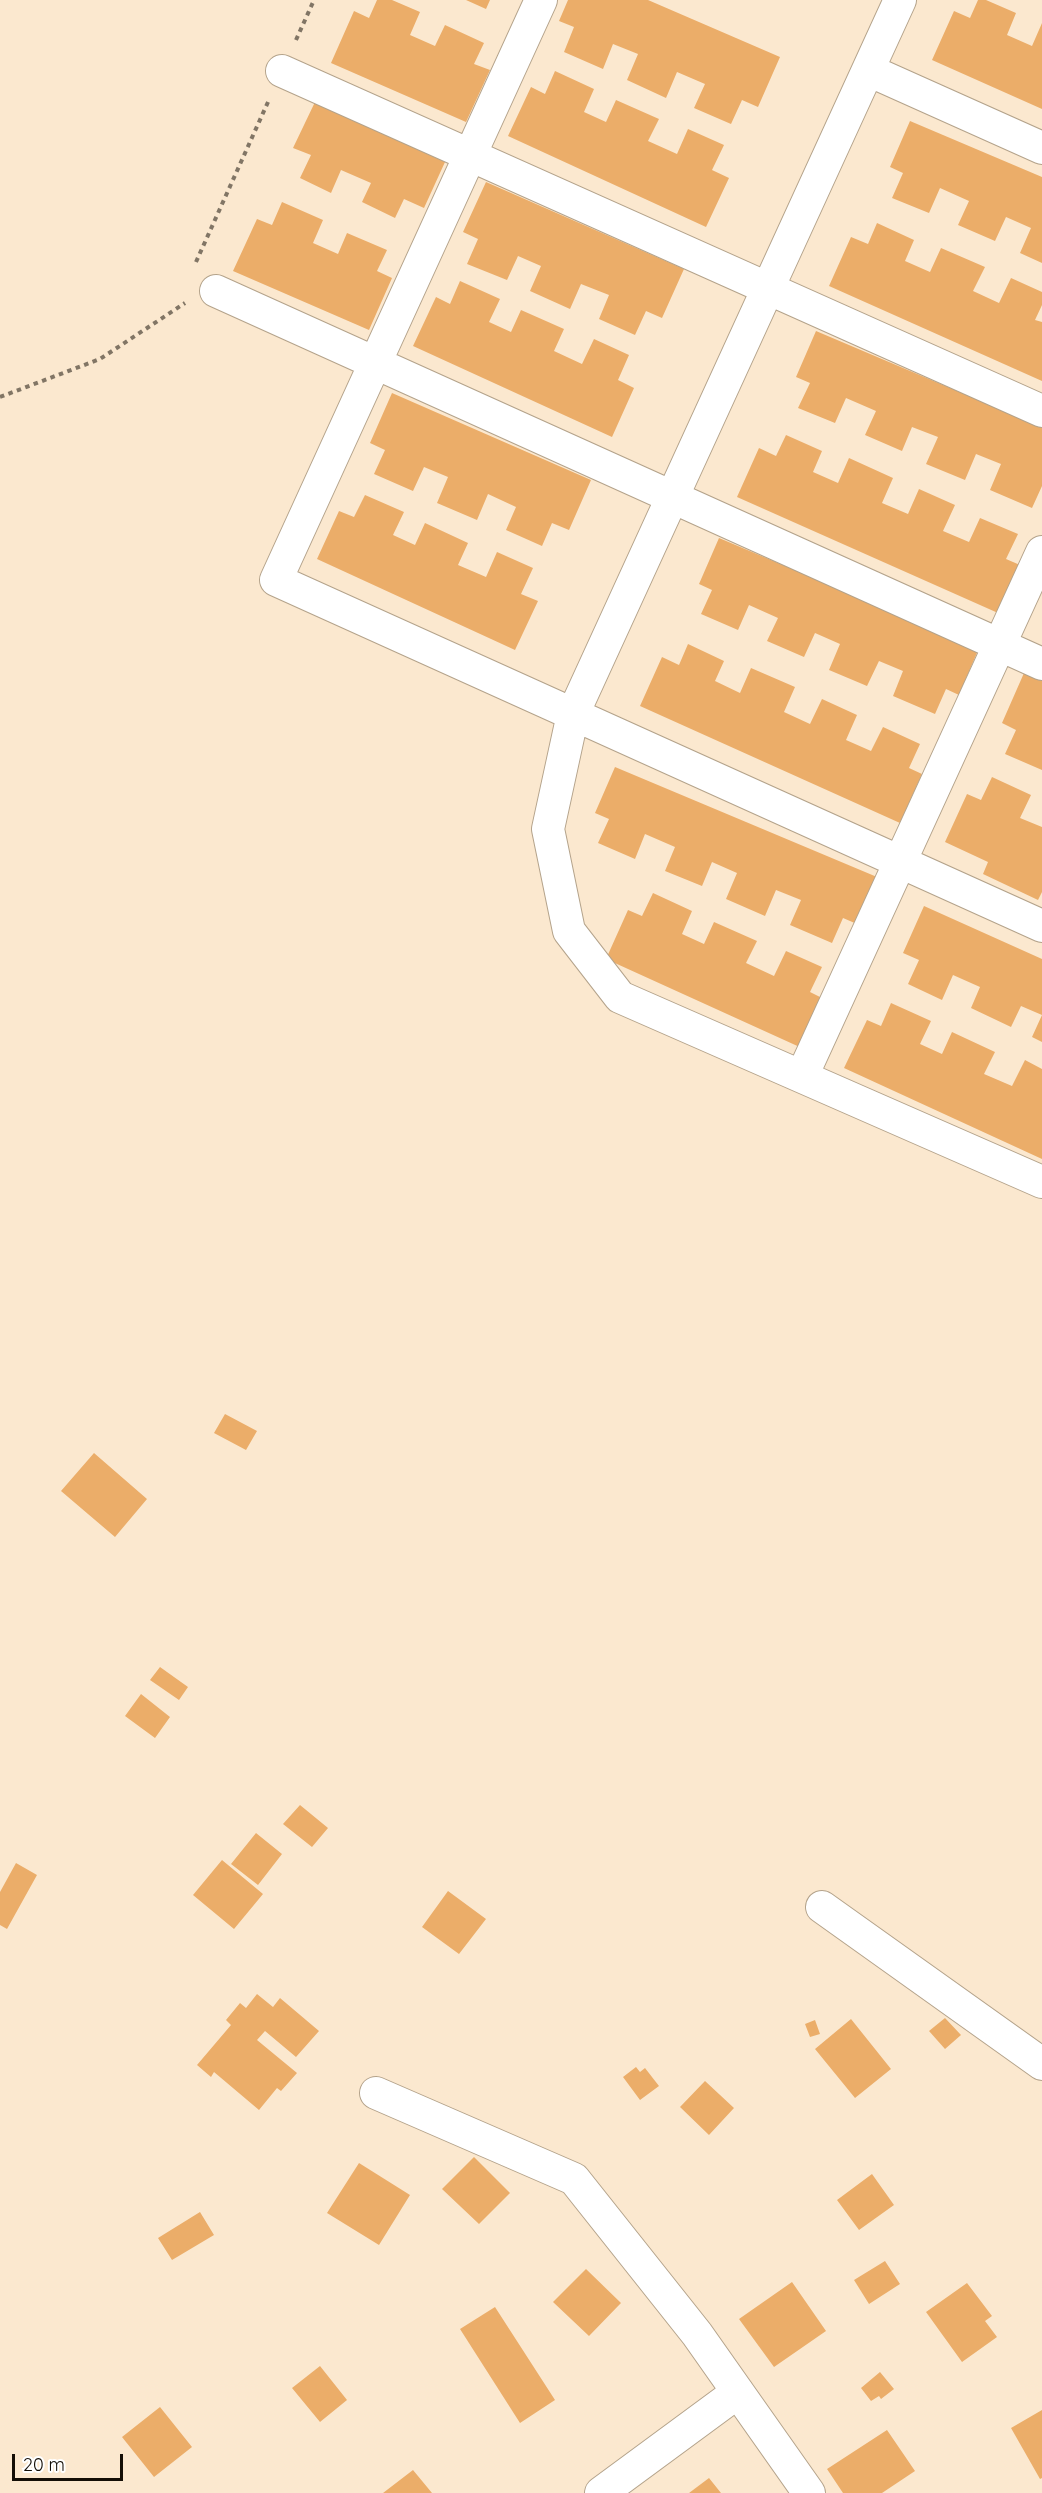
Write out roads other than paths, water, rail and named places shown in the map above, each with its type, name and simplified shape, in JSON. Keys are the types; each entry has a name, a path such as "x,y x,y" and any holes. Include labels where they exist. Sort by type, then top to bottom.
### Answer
{"street":[{"path":"541,0 276,580 1042,926"},
{"path":"900,0 573,714 548,829 568,931 621,997 1042,1182"},
{"path":"868,70 1042,148"},
{"path":"282,71 471,153 1042,411"},
{"path":"216,291 1042,664"},
{"path":"802,1076 1042,552"},
{"path":"822,1907 1042,2064"},
{"path":"376,2093 574,2180 697,2334 809,2493"},
{"path":"601,2493 738,2392"}]}
